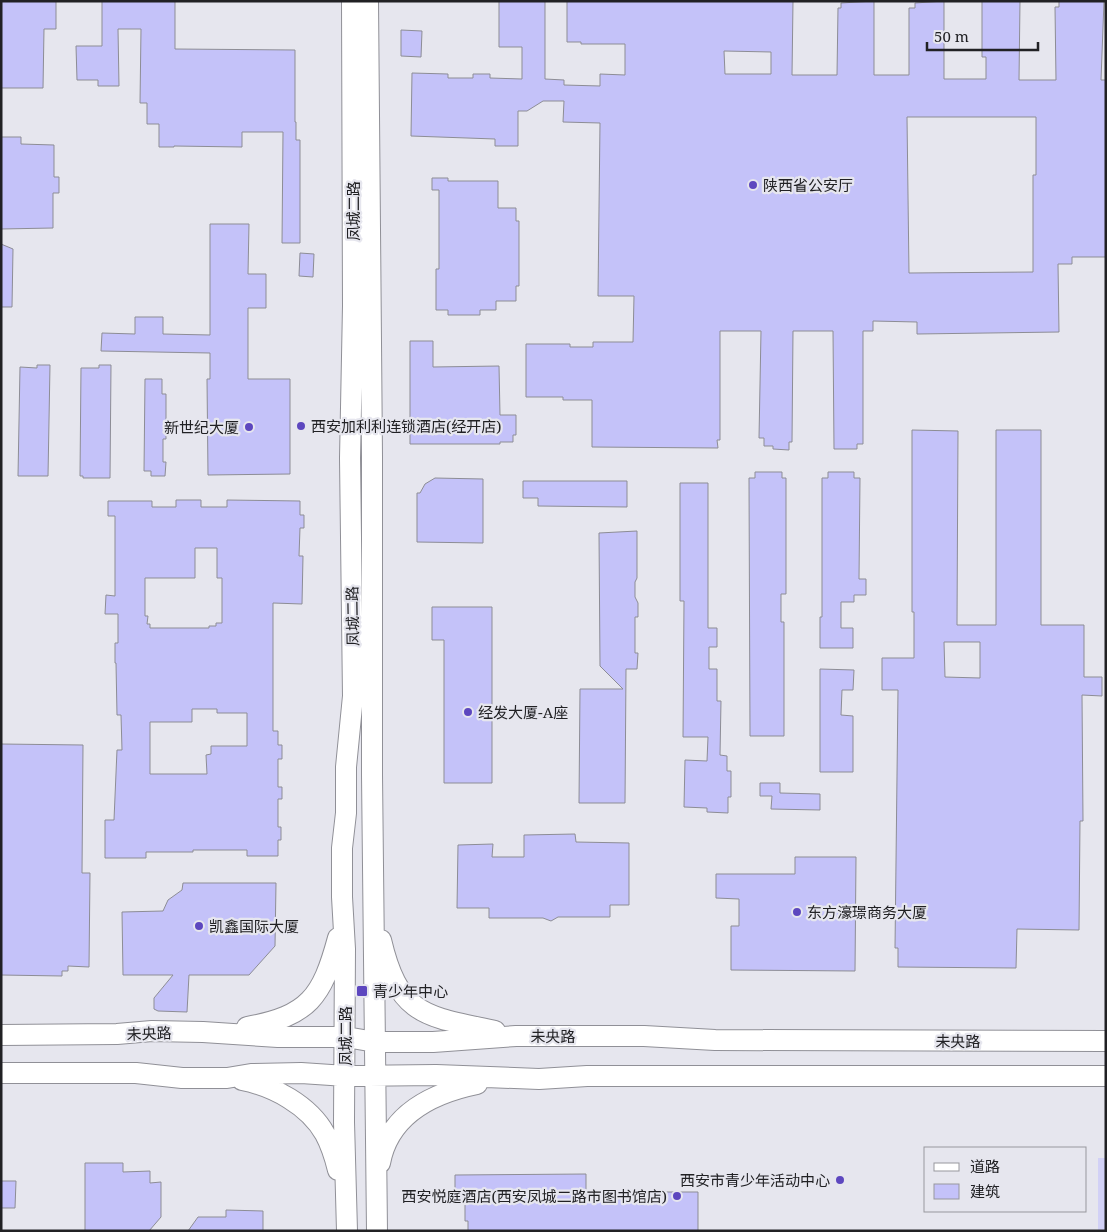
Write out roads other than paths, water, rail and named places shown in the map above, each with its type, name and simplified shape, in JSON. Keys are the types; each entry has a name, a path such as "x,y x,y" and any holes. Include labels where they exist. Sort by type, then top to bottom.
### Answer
{"main road":[{"name":"凤城二路","path":"347,1226 344,1122 346,1076 345,949 342,848 346,813 346,767 353,696 350,458 353,306 352,1"},
{"name":"凤城二路","path":"368,1 373,892 377,1231"},
{"path":"373,892 381,941 389,971 400,990 415,1008 441,1019 516,1036"},
{"path":"204,1032 272,1023 286,1018 309,1001 326,979 332,962 339,935 342,897"},
{"name":"未央路","path":"1,1035 204,1032 278,1037 346,1036 375,1042 433,1042 516,1036 644,1036 715,1040 1106,1041"},
{"path":"1,1073 136,1073 182,1078 227,1078 251,1074 301,1073 346,1076 436,1075 500,1079 587,1076 1106,1076"},
{"path":"227,1078 259,1084 278,1092 292,1100 315,1120 324,1132 331,1147 339,1172 347,1226"},
{"path":"377,1189 382,1152 387,1141 394,1129 414,1109 428,1099 444,1093 500,1079"}],"place":[{"name":"陕西省公安厅","path":"753,185"},
{"name":"西安加利利连锁酒店(经开店)","path":"301,426"},
{"name":"新世纪大厦","path":"249,427"},
{"name":"经发大厦-A座","path":"468,712"},
{"name":"东方濠璟商务大厦","path":"797,912"},
{"name":"凯鑫国际大厦","path":"199,926"},
{"name":"青少年中心","path":"362,991"},
{"name":"西安市青少年活动中心","path":"840,1180"},
{"name":"西安悦庭酒店(西安凤城二路市图书馆店)","path":"677,1196"}]}
